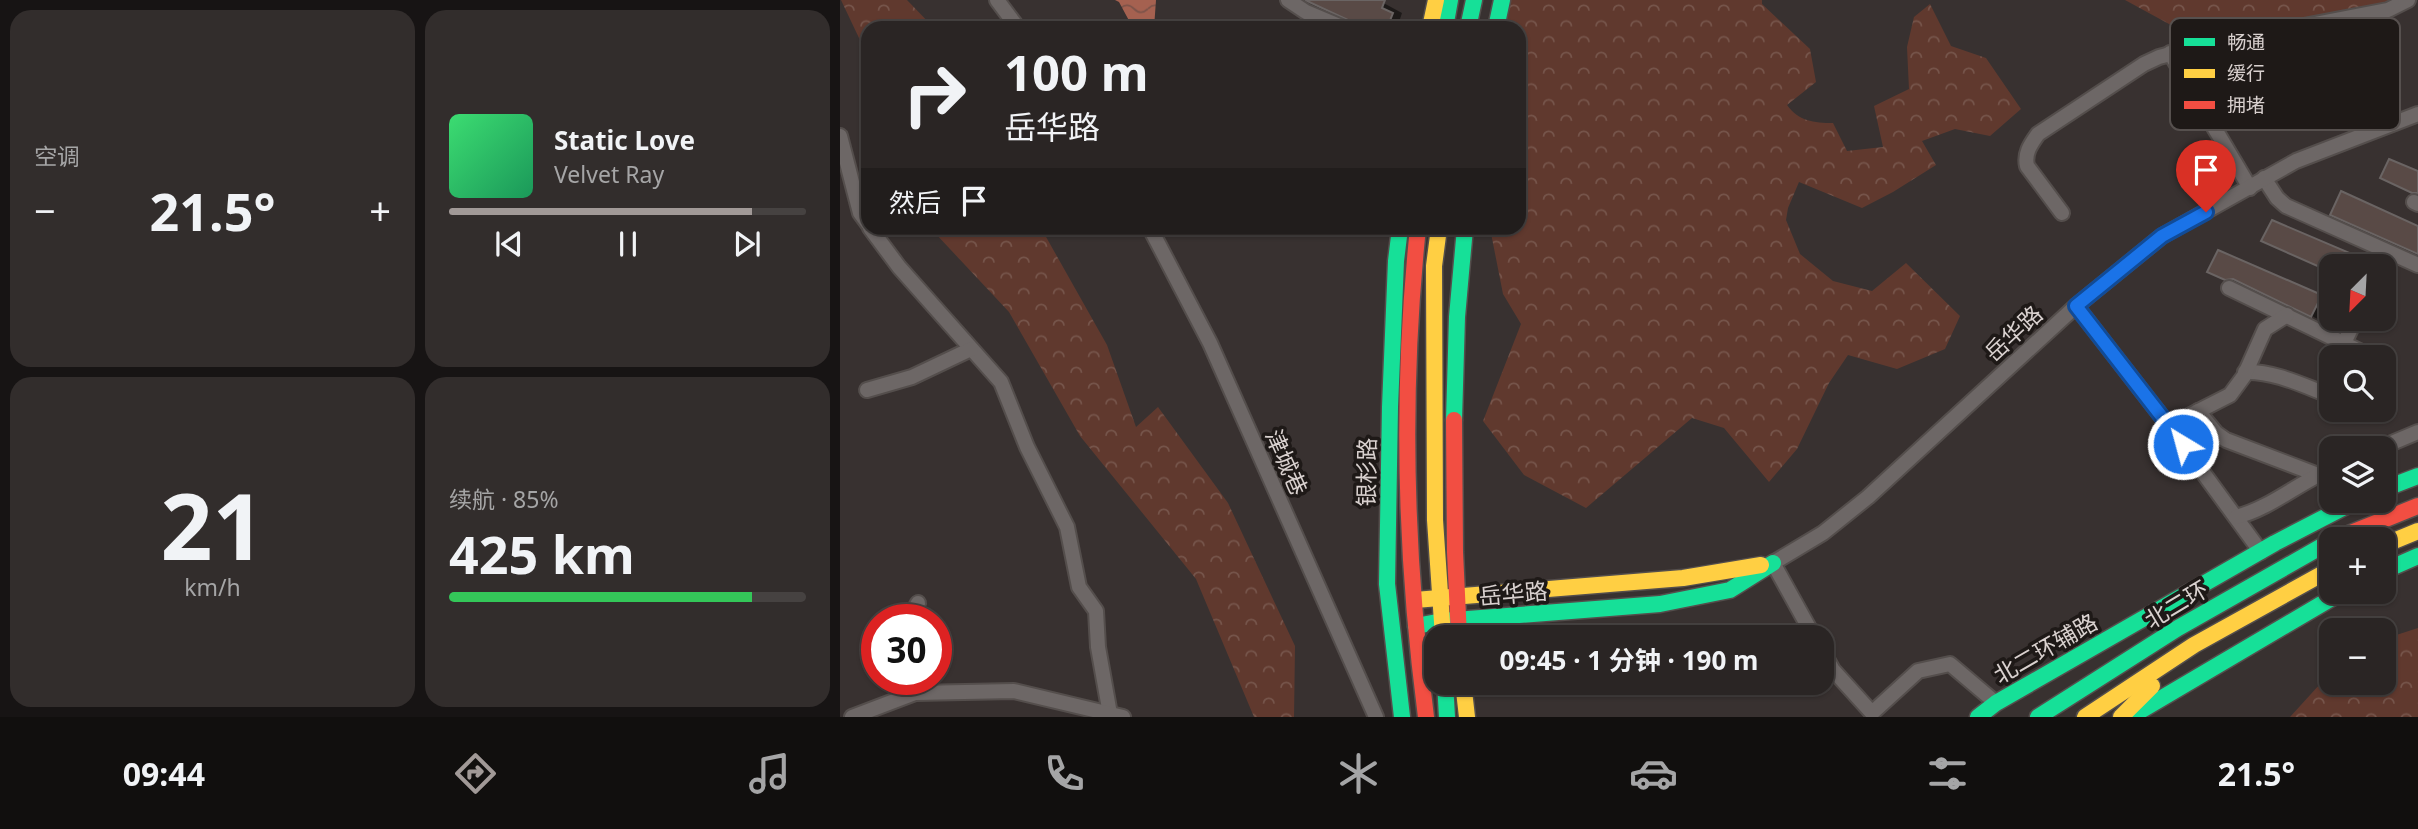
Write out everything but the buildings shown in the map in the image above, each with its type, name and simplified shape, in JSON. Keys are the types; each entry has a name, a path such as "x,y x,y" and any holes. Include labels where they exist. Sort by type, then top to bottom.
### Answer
{"main road":[{"path":"1432,21 1436,0"},
{"path":"1446,21 1450,0"},
{"path":"1470,21 1474,0"},
{"path":"1498,21 1502,0"},
{"name":"银杉路","path":"1399,235 1390,407 1387,584 1402,717"},
{"name":"银杉路","path":"1417,235 1407,427 1416,626 1426,717"},
{"path":"1438,235 1434,266 1435,520 1450,625"},
{"path":"1447,596 1460,267 1464,235"},
{"path":"2396,484 2418,476"},
{"name":"北二环","path":"2366,527 2418,506"},
{"name":"北二环辅路","path":"1978,717 1996,703 2334,513"},
{"path":"2396,540 2418,531"},
{"name":"北二环","path":"2043,714 2178,628 2319,548"},
{"path":"2396,566 2418,556"},
{"name":"岳华路","path":"1415,600 1683,578 1773,563"},
{"name":"岳华路","path":"1484,625 1695,598 1730,590 1773,563"},
{"name":"北二环","path":"2085,717 2194,645 2319,576"},
{"path":"2130,717 2151,710 2323,604"},
{"name":"岳华路","path":"1416,626 1424,627"},
{"path":"2121,717 2194,645"},
{"path":"1446,695 1447,717"},
{"path":"1464,695 1467,717"}],"street":[{"path":"997,0 1013,21"},
{"path":"1288,0 1306,12 1327,21"},
{"path":"2348,18 2397,6 2408,0"},
{"path":"2062,213 2025,159 2038,134 2144,64 2170,53"},
{"name":"岳华路","path":"2400,121 2418,114"},
{"path":"2215,130 2249,188"},
{"name":"岳华路","path":"1773,563 1823,533 1868,497 2076,306 2162,236 2296,161 2376,130"},
{"path":"840,136 861,214"},
{"path":"2264,178 2277,198 2286,206 2418,265"},
{"path":"876,235 899,267 1001,382 1027,447 1068,527 1079,587 1096,611 1098,648 1116,715 1014,691 952,688"},
{"name":"津城巷","path":"1154,235 1210,343 1376,717"},
{"path":"2229,288 2348,345"},
{"path":"2076,306 2169,425 2261,552"},
{"path":"2169,425 2230,395 2238,387 2265,329 2287,315"},
{"path":"2344,343 2350,331"},
{"path":"867,390 912,377 971,349"},
{"path":"2245,372 2270,374 2319,392"},
{"path":"2198,411 2216,433 2226,440 2319,470"},
{"path":"2396,441 2418,432"},
{"path":"2236,517 2271,504 2290,490 2319,475"},
{"path":"1773,563 1807,625"},
{"path":"1834,671 1870,715 1918,671 1950,664 1996,703"},
{"path":"852,717 896,695"}],"green space":[{"path":"841,0 907,0 927,21 861,21 861,42"},
{"path":"1508,0 1762,0 1762,4 1810,49 1816,82 1787,105 1796,115 1807,120 1833,123 1847,151 1883,147 1874,106 1909,89 1907,47 1914,17 1930,4 1951,46 1986,58 2021,109 1990,136 1955,129 1922,141 1936,165 1862,208 1799,182 1786,220 1800,254 1833,281 1872,291 1906,263 1960,316 1945,349 1897,369 1848,355 1829,383 1797,449 1769,482 1724,428 1692,418 1586,508 1524,475 1483,421 1521,324 1503,294 1491,235 1526,235 1526,21 1504,21"},
{"path":"2125,0 2402,0 2351,17 2170,18 2170,25"},
{"path":"937,235 1045,235 1107,345 1136,427 1158,407 1228,503 1295,646 1294,717 1254,717 1196,579 1080,436 1009,312"},
{"path":"2418,628 2418,717 2290,717 2319,685 2319,695 2396,695 2396,635"}],"water":[{"path":"1115,0 1156,0 1154,21 1129,21 1119,2"}],"traffic: fast":[{"path":"1446,21 1450,0"},
{"path":"1470,21 1474,0"},
{"path":"1498,21 1502,0"},
{"path":"1399,235 1390,407 1387,584 1402,717"},
{"path":"1454,420 1457,317 1464,235"},
{"path":"2396,484 2418,476"},
{"path":"1978,717 1996,703 2275,543 2333,513"},
{"path":"2038,717 2178,628 2319,548"},
{"path":"2396,566 2418,556"},
{"path":"1416,626 1442,621 1660,604 1730,590 1773,563"},
{"path":"2135,714 2322,604"},
{"path":"1446,695 1447,717"}],"traffic: slow":[{"path":"1432,21 1436,0"},
{"path":"1438,235 1434,266 1435,520 1442,625"},
{"path":"2396,540 2418,531"},
{"path":"1415,600 1683,578 1761,565"},
{"path":"2085,717 2194,645 2319,576"},
{"path":"2121,717 2152,686"},
{"path":"1464,695 1467,717"}],"traffic: jam":[{"path":"1417,235 1409,350 1408,472 1413,595 1426,717"},
{"path":"1454,420 1458,625"},
{"path":"2366,527 2418,506"}],"route":[{"path":"2183,444 2076,306 2162,236 2206,212"}]}
